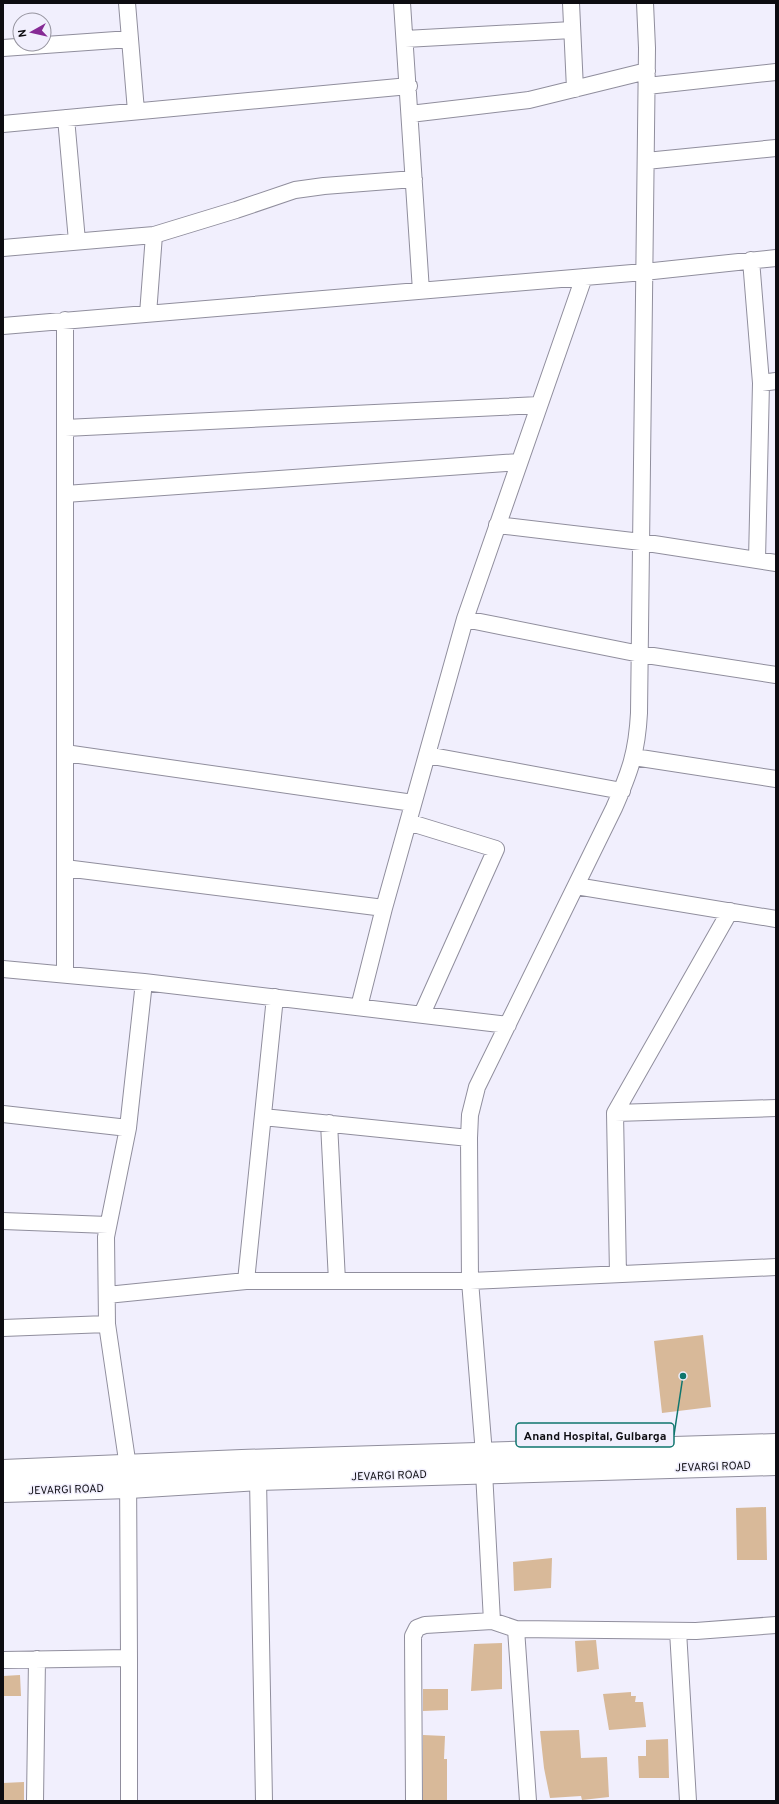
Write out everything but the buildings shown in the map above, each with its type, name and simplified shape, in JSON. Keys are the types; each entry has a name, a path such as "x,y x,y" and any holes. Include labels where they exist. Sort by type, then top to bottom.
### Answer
{"main road":[{"path":"3,1472 128,1477 242,1461 484,1463 776,1445"},
{"name":"JEVARGI ROAD","path":"3,1491 128,1477 258,1479 484,1463 776,1464"}],"street":[{"path":"127,3 136,111"},
{"path":"402,3 409,86 421,291"},
{"path":"571,3 575,89"},
{"path":"492,1621 484,1463 470,1281 470,1115 477,1087 622,791 634,757 637,743 640,654 647,78 645,3"},
{"path":"405,40 572,30"},
{"path":"3,48 130,40"},
{"path":"410,114 529,100 575,89 647,78 776,72"},
{"path":"3,124 409,86"},
{"path":"66,118 77,240"},
{"path":"646,161 776,148"},
{"path":"3,248 77,240 154,235 302,189 414,179"},
{"path":"148,314 154,235"},
{"path":"3,326 644,272 776,258"},
{"path":"751,260 768,382 757,560"},
{"path":"359,1007 384,908 465,619 584,277"},
{"path":"65,320 65,974"},
{"path":"66,428 539,405"},
{"path":"65,494 519,462"},
{"path":"498,525 641,542 776,563"},
{"path":"465,619 640,654 776,674"},
{"path":"65,753 413,803"},
{"path":"427,755 622,791"},
{"path":"634,757 776,779"},
{"path":"408,822 496,849 422,1014"},
{"path":"65,868 384,908"},
{"path":"576,886 776,919"},
{"path":"618,1274 615,1113 730,911"},
{"path":"3,969 144,982 508,1024"},
{"path":"129,1801 128,1477 107,1324 106,1237 128,1128 144,982"},
{"path":"246,1281 275,997"},
{"path":"615,1113 776,1108"},
{"path":"3,1114 128,1128"},
{"path":"263,1117 469,1138"},
{"path":"330,1123 337,1281"},
{"path":"3,1221 108,1226"},
{"path":"107,1295 246,1281 470,1281 776,1267"},
{"path":"3,1328 107,1324"},
{"path":"258,1479 264,1801"},
{"path":"414,1801 413,1636 417,1628 425,1625 492,1621 516,1629 696,1631 776,1625"},
{"path":"516,1629 527,1801"},
{"path":"678,1631 688,1801"},
{"path":"3,1660 129,1658"},
{"path":"35,1801 38,1660"}],"place":[{"name":"Anand Hospital, Gulbarga","path":"683,1376"}]}
